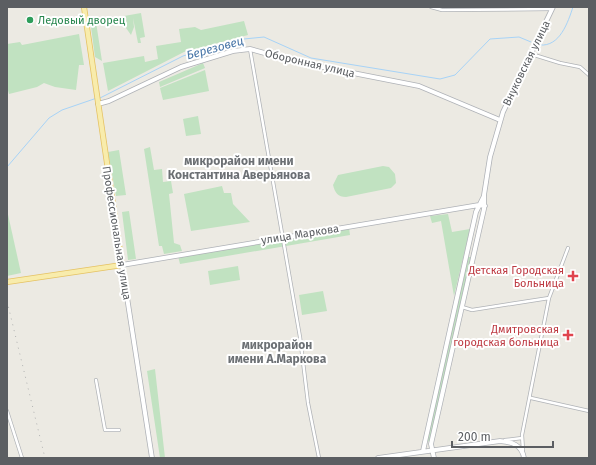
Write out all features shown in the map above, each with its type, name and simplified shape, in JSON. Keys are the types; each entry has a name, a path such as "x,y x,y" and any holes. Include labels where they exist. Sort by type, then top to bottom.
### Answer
{"main road":[{"name":"Профессиональная улица","path":"84,7 152,458"},
{"name":"Внуковская улица","path":"484,195 490,157 500,120 506,104 552,8"},
{"name":"Оборонная улица","path":"98,100 108,101 181,67 233,51 250,50 297,62 419,86 500,120"},
{"path":"423,451 467,254 479,205 484,195"},
{"path":"434,458 432,444 485,206 484,195"},
{"name":"улица Маркова","path":"122,265 479,205 485,206"},
{"path":"467,254 474,256"},
{"path":"7,282 122,265"},
{"path":"426,440 428,446 432,450"},
{"path":"378,458 500,441 516,444 524,456"}],"street":[{"path":"431,7 442,10 552,8"},
{"path":"250,50 300,337 308,404 320,458"},
{"path":"531,54 560,63 580,67 589,75"},
{"path":"524,456 522,438 531,398 548,304 568,248"},
{"path":"462,307 472,310 550,298"},
{"path":"96,380 105,430 119,430"},
{"path":"531,398 589,411"},
{"path":"7,411 22,458"},
{"path":"500,441 522,438"}],"green space":[{"path":"141,13 145,37 140,38 141,43 138,43 133,18 134,27 131,35 126,28 124,16"},
{"path":"244,21 248,35 184,52 108,91 103,63 144,56 145,62 158,59 156,46 181,42 179,29 195,27 201,30"},
{"path":"93,22 96,22 102,61 95,57 91,27"},
{"path":"79,34 84,65 79,65 76,90 55,87 44,83 37,87 9,94 7,87 7,44 20,42 22,45"},
{"path":"203,63 205,68 160,87 159,82"},
{"path":"205,70 209,91 163,100 160,88"},
{"path":"198,116 201,134 186,136 183,119"},
{"path":"150,147 154,170 162,169 163,182 171,181 173,193 169,194 174,243 180,245 182,251 164,254 162,246 159,246 144,149"},
{"path":"119,150 126,195 116,196 108,152"},
{"path":"383,166 389,167 395,174 396,183 391,188 346,197 337,194 333,185 338,175"},
{"path":"222,186 224,193 231,193 233,204 250,222 191,231 184,194"},
{"path":"7,210 21,273 7,276"},
{"path":"129,211 136,259 128,260 122,212"},
{"path":"448,214 452,232 470,229 454,296 441,221 432,223 430,216"},
{"path":"349,228 350,235 180,264 178,256"},
{"path":"468,257 472,257 430,442 427,441"},
{"path":"238,266 240,280 210,285 208,271"},
{"path":"323,291 327,311 302,315 299,295"},
{"path":"155,369 165,458 160,458 147,371"}],"waterway":[{"name":"Березовец","path":"540,45 547,45 558,38 569,20 573,7"},
{"name":"Березовец","path":"100,98 183,56 234,40 264,37 311,58 440,79 455,75 490,39 519,37 531,42"},
{"name":"Березовец","path":"7,167 49,118 62,110 97,98"}],"railway":[{"path":"7,301 45,458"}],"place":[{"name":"Ледовый дворец","path":"30,20"},
{"name":"Детская Городская Больница","path":"573,276"},
{"name":"Дмитровская городская больница","path":"568,335"}],"district":[{"name":"микрорайон имени Константина Аверьянова","path":"239,168"},
{"name":"микрорайон имени А.Маркова","path":"277,352"}]}
